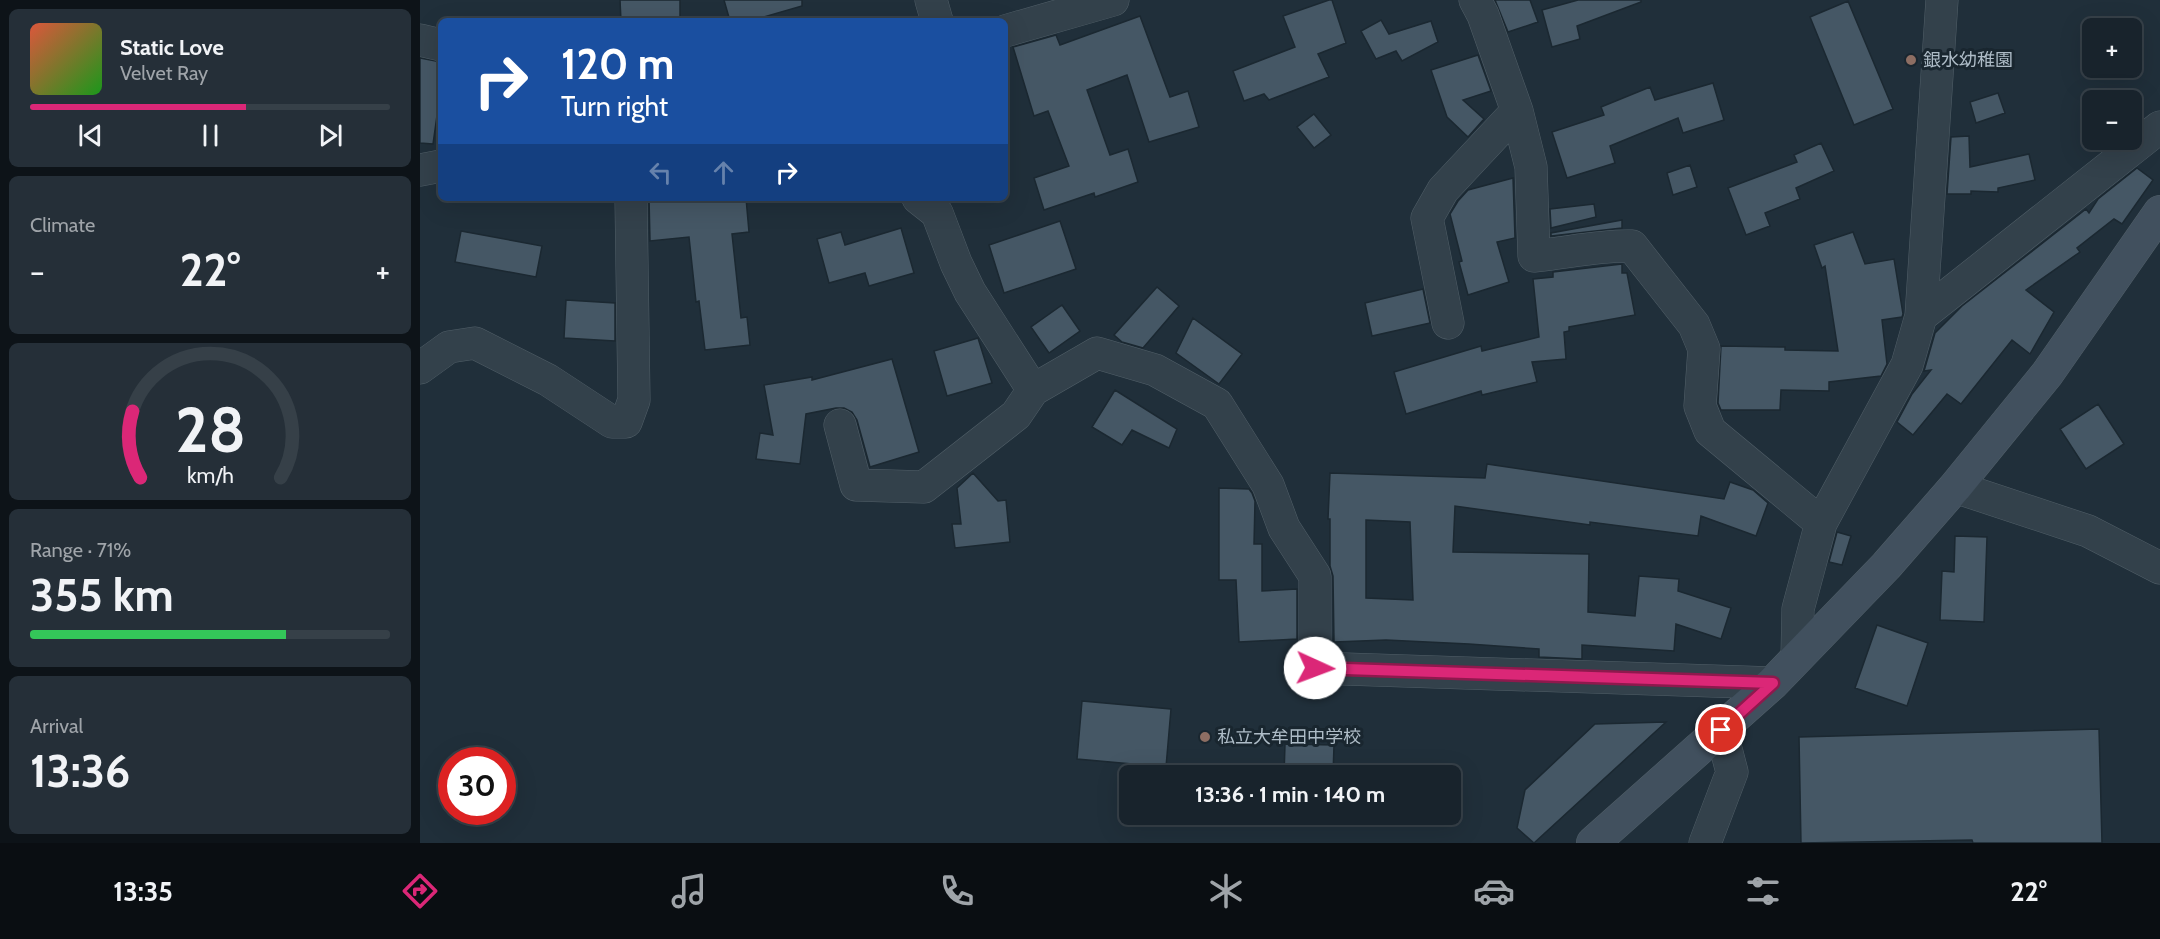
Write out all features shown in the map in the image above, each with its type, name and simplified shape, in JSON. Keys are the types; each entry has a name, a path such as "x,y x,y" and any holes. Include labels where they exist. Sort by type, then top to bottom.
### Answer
{"street":[{"path":"931,0 936,18"},
{"path":"1008,30 1113,0"},
{"path":"1475,0 1484,15 1517,111 1531,166 1534,256 1609,245 1632,246 1694,325 1704,349 1700,406 1710,431 1821,523"},
{"path":"1797,657 1798,609 1821,523 1907,365 1921,316 1942,0"},
{"path":"420,40 438,44"},
{"path":"1448,323 1427,218 1443,190 1517,111"},
{"path":"1921,316 2160,127"},
{"path":"420,170 438,167"},
{"path":"420,368 449,347 476,343 548,380 612,422 626,422 634,400 631,201"},
{"path":"922,201 937,213 970,292 1033,390"},
{"path":"1593,843 1773,683 1886,566 1955,488 2047,375 2160,212"},
{"path":"840,425 856,485 924,487 1016,415 1033,390 1097,353 1155,370 1217,404 1268,485 1284,528 1315,576 1315,668 1773,683"},
{"path":"1955,488 2088,531 2160,568"},
{"path":"1705,843 1732,772 1721,730"}],"building":[{"path":"620,0 680,0 680,18 621,18"},
{"path":"724,0 802,0 802,6 760,18 729,18"},
{"path":"1332,0 1346,43 1318,54 1329,77 1269,100 1264,94 1244,101 1233,71 1295,47 1283,16"},
{"path":"1495,0 1530,0 1538,22 1508,32"},
{"path":"1578,0 1641,0 1641,2 1577,26 1580,39 1552,47 1542,10"},
{"path":"1848,1 1893,109 1854,125 1810,17"},
{"path":"1140,16 1170,97 1188,91 1199,127 1149,142 1127,75 1087,90 1110,155 1128,149 1138,182 1095,197 1094,193 1044,210 1034,178 1069,166 1048,111 1034,116 1013,47 1056,35 1060,45"},
{"path":"1381,20 1389,34 1431,21 1438,42 1402,61 1396,51 1376,59 1361,31"},
{"path":"1478,55 1491,91 1463,100 1484,119 1468,137 1447,117 1431,70"},
{"path":"420,58 438,61 438,108 433,144 420,143"},
{"path":"1713,83 1724,120 1683,133 1678,118 1610,146 1615,163 1567,178 1552,132 1604,115 1601,107 1650,87 1655,100"},
{"path":"1998,93 2005,113 1976,123 1970,102"},
{"path":"1314,114 1331,135 1314,148 1297,127"},
{"path":"1969,136 1970,167 2029,154 2035,180 1998,188 1998,192 1971,191 1971,194 1947,194 1951,137"},
{"path":"1821,143 1834,171 1796,188 1800,199 1765,213 1770,226 1746,235 1728,188 1797,162 1794,155"},
{"path":"1690,165 1697,187 1673,195 1667,173"},
{"path":"2137,168 2153,180 2122,224 2114,219 2077,248 2080,252 2026,290 2054,312 2030,354 2012,340 1961,404 1947,394 1913,435 1897,422 1912,394 1931,370 1924,371 1935,333 1962,306 2086,209 2089,213 2098,199"},
{"path":"1513,178 1515,238 1497,242 1509,282 1468,295 1450,214 1468,190"},
{"path":"649,201 746,201 749,232 732,234 741,318 747,317 750,345 705,350 699,301 696,302 689,237 650,241"},
{"path":"1594,204 1596,217 1551,228 1550,209"},
{"path":"1622,220 1622,228 1551,236 1551,233"},
{"path":"1060,221 1076,269 1004,293 989,245"},
{"path":"901,228 914,273 869,286 865,273 829,283 817,239 841,232 845,245"},
{"path":"461,231 542,246 536,277 455,262"},
{"path":"1853,232 1865,264 1894,259 1903,314 1902,317 1882,320 1887,364 1881,376 1829,382 1829,391 1781,390 1780,410 1721,410 1718,403 1721,346 1838,351 1825,266 1822,268 1814,245"},
{"path":"1622,264 1622,273 1627,273 1635,315 1569,327 1569,331 1564,332 1566,359 1532,362 1537,382 1482,395 1481,391 1406,414 1394,372 1481,346 1482,351 1539,337 1533,279 1553,277 1553,272"},
{"path":"1157,287 1179,306 1143,348 1122,342 1114,335"},
{"path":"1423,289 1430,323 1372,336 1365,303"},
{"path":"566,300 615,303 615,341 564,338"},
{"path":"1062,305 1080,331 1049,353 1031,327"},
{"path":"1193,318 1242,354 1219,384 1176,353"},
{"path":"978,338 992,383 947,396 934,351"},
{"path":"892,359 919,452 870,467 857,420 852,412 844,408 836,408 806,414 800,464 756,459 760,433 773,435 764,385 812,377 812,380"},
{"path":"1115,390 1177,429 1169,448 1132,430 1122,445 1092,427"},
{"path":"2098,404 2124,444 2086,469 2060,429"},
{"path":"1487,464 1724,499 1730,482 1753,490 1768,503 1756,536 1701,516 1698,536 1590,522 1590,525 1455,506 1453,552 1589,554 1588,612 1635,616 1639,576 1679,579 1678,591 1731,608 1721,639 1676,624 1674,651 1582,645 1582,659 1539,657 1539,649 1469,644 1386,640 1334,642 1333,576 1330,566 1330,519 1328,519 1330,473 1485,478","holes":["1366,520 1410,522 1413,600 1366,598"]},
{"path":"973,473 998,501 1006,500 1010,542 955,548 952,524 961,524 957,488"},
{"path":"1219,488 1249,489 1252,493 1255,501 1254,544 1262,544 1262,591 1297,589 1297,639 1239,642 1236,580 1219,580"},
{"path":"1837,532 1851,536 1842,565 1829,562"},
{"path":"1955,536 1987,537 1984,622 1940,620 1942,571 1954,572"},
{"path":"1877,625 1928,643 1907,706 1855,688"},
{"path":"1082,701 1171,709 1166,765 1077,759"},
{"path":"1666,722 1534,843 1517,828 1525,790 1595,724"},
{"path":"2099,729 2102,843 1973,843 1972,840 1801,843 1799,737"},
{"path":"1285,744 1334,745 1333,765 1284,765"}],"place":[{"name":"銀水幼稚園","path":"1911,60"},
{"name":"私立大牟田中学校","path":"1205,737"}],"route":[{"path":"1315,668 1773,683 1721,730"}]}
